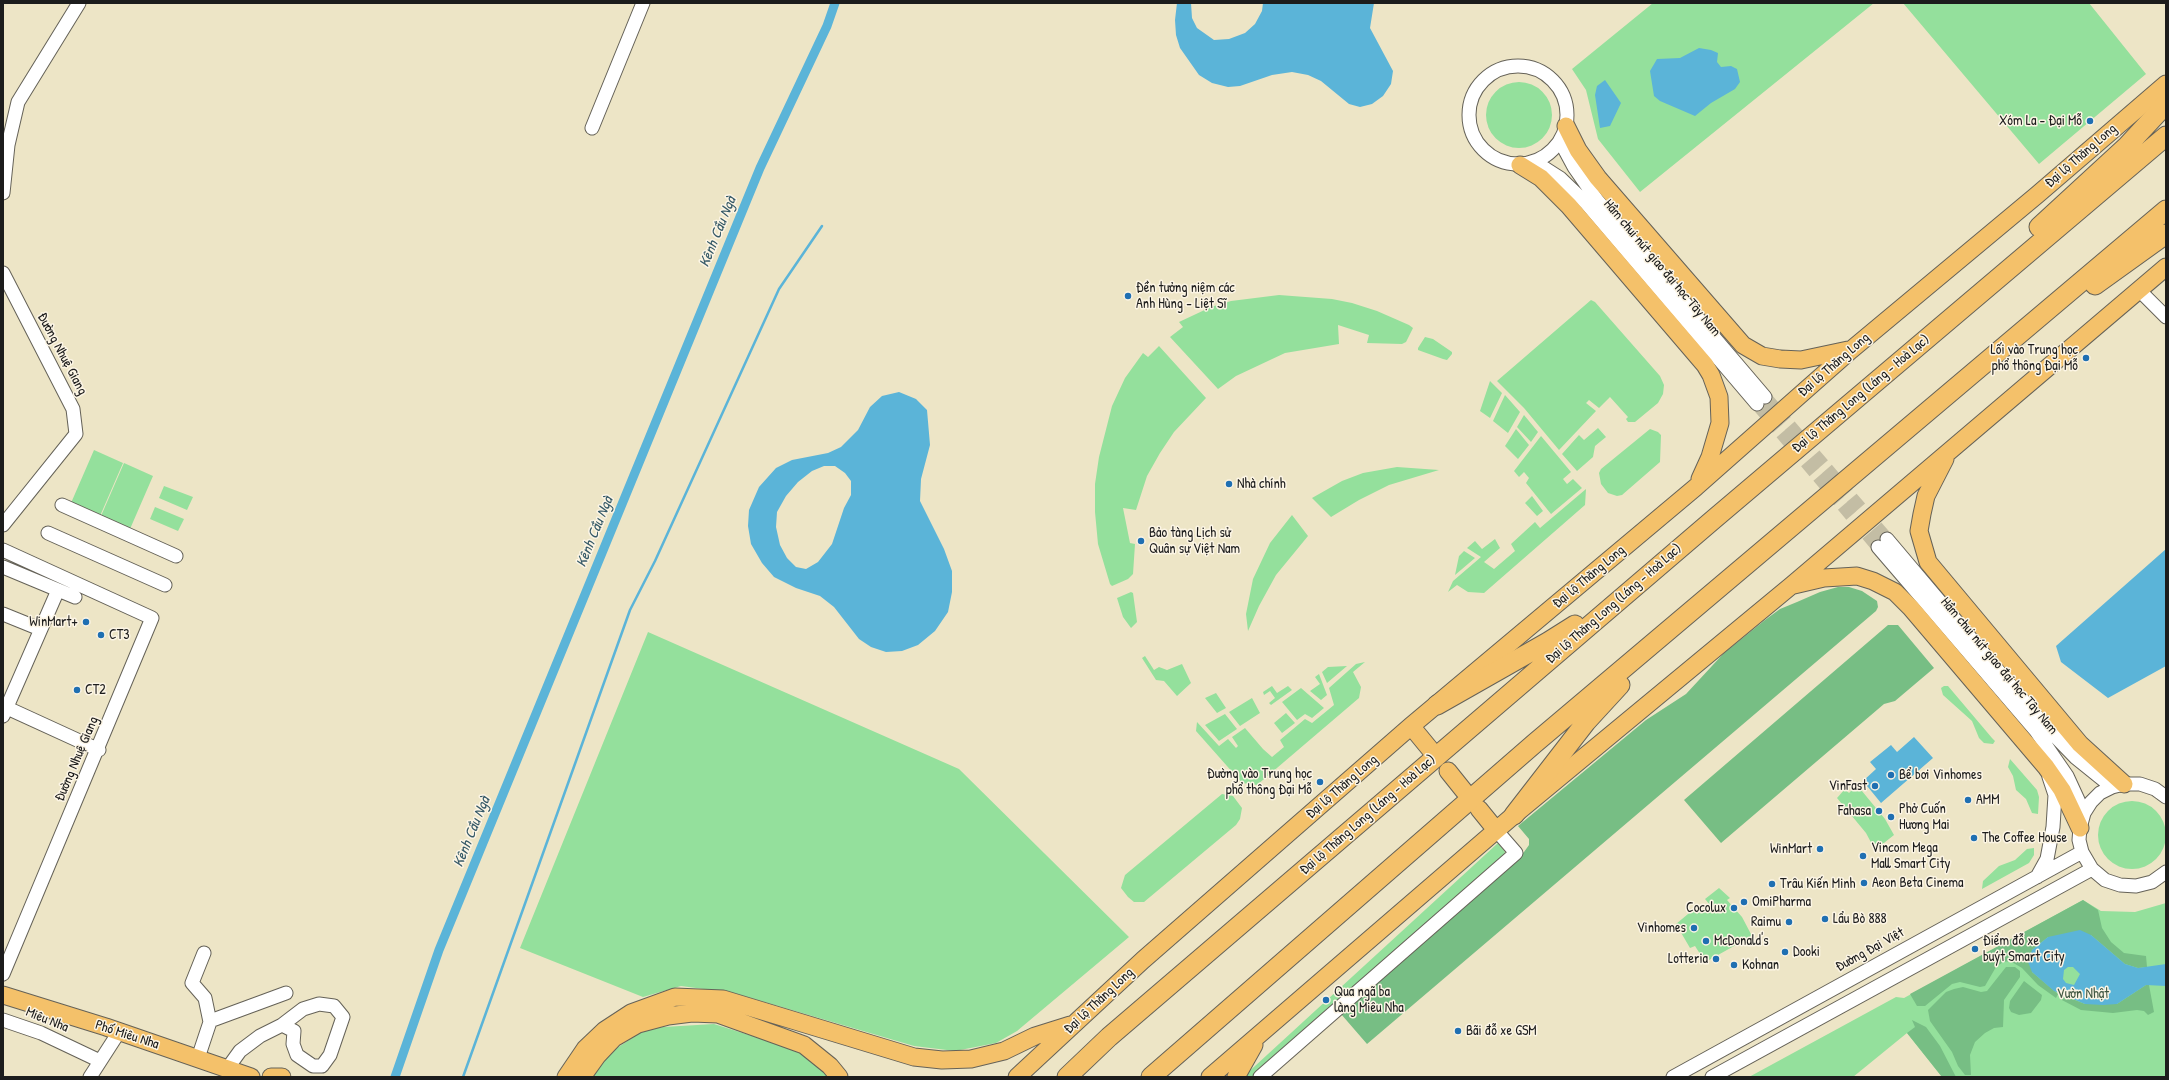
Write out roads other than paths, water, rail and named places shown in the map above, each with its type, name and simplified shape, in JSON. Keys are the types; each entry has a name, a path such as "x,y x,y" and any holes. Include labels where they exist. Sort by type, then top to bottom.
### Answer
{"highway":[{"path":"1852,402 1898,353 1982,282 2127,146 2166,104"},
{"name":"Đại lộ Thăng Long (Láng - Hoà Lạc)","path":"1067,1077 1109,1037 1714,519 2166,136"},
{"path":"1151,1077 1535,743 2166,210"},
{"path":"1865,464 1957,396 2100,281 2166,234"},
{"path":"1436,705 1548,642 1597,611 1657,557 1714,519"},
{"path":"1514,815 1565,748 1614,689 1758,565 1796,523"}],"main road":[{"name":"Đại lộ Thăng Long","path":"1018,1077 1143,960 1411,726 1696,487 1851,350 2166,84"},
{"path":"1563,133 1578,150 1598,178 1743,346 1762,356 1800,360 1851,350"},
{"path":"1528,163 1569,206 1705,365 1711,375 1719,397 1720,423 1710,457 1696,487"},
{"path":"1210,1077 1496,830 1792,585 2166,267"},
{"path":"1948,452 1926,496 1922,514 1920,530 1928,562 2080,744 2118,785"},
{"path":"1792,585 1824,578 1857,576 1873,581 1896,592 2046,767 2082,821"},
{"path":"1411,726 1434,754"},
{"path":"1448,771 1464,791"},
{"path":"1479,809 1496,830"},
{"name":"Phố Miêu Nha","path":"3,995 198,1058 251,1077"},
{"path":"566,1077 585,1049 605,1030 631,1013 675,997 723,999 914,1057 942,1060 971,1059 1004,1051 1035,1036 1074,1024"},
{"path":"582,1077 597,1056 614,1038 638,1024 668,1016 692,1013 718,1014 804,1045 830,1066 839,1077"},
{"path":"1236,1077 1260,1034"},
{"path":"271,1077 282,1077"}],"street":[{"path":"3,193 8,145 18,102 78,3"},
{"path":"592,128 643,3"},
{"path":"1525,66 1545,74 1553,80 1563,94 1567,110 1563,133 1550,153 1528,163 1503,163 1489,155 1477,144 1470,129 1468,113 1472,97 1481,83 1493,72 1509,67 1525,66"},
{"name":"Hầm chui nút giao đại học Tây Nam","path":"1528,163 1560,178 1586,203 1761,401 1597,200 1574,167 1563,133"},
{"name":"Đường Nhuệ Giang","path":"3,273 73,409 76,434 3,525"},
{"path":"2139,290 2166,317"},
{"path":"62,505 176,556"},
{"path":"48,533 165,585"},
{"name":"Hầm chui nút giao đại học Tây Nam","path":"2082,852 2082,821 2067,776 2036,731 1882,543 2044,726 2076,758 2118,785"},
{"name":"Đường Nhuệ Giang","path":"3,550 152,618 3,974"},
{"path":"3,567 75,597"},
{"path":"58,590 4,710 98,750"},
{"path":"3,614 40,629"},
{"path":"2037,877 2047,859 2053,827 2054,795 2046,767"},
{"path":"2082,821 2096,798 2118,785 2140,784 2164,794"},
{"path":"1260,1077 1516,853 1496,830"},
{"path":"2082,852 2092,869 2105,880 2120,886 2136,886 2152,882 2166,872"},
{"name":"Đường Đại Việt","path":"1673,1077 2082,852"},
{"path":"1712,1077 2092,869"},
{"path":"1918,942 1927,959"},
{"path":"198,1058 210,1021 205,998 192,983 204,953"},
{"path":"210,1021 286,993"},
{"path":"227,1069 240,1051 260,1036 282,1025 303,1008 310,1006 334,1006 343,1018 330,1055 322,1066 309,1072 296,1055 293,1044 294,1031 282,1025"},
{"name":"Miêu Nha","path":"3,1020 41,1033 100,1061"},
{"path":"90,1077 119,1032"}],"water":[{"path":"1177,3 1191,3 1192,18 1197,28 1214,40 1229,39 1245,33 1255,24 1262,11 1263,3 1374,3 1370,28 1393,71 1391,84 1383,96 1372,104 1360,107 1349,104 1321,81 1308,75 1292,72 1272,75 1240,86 1228,87 1212,83 1199,75 1180,48 1176,35 1175,20"},
{"path":"1699,48 1718,53 1717,62 1721,67 1731,66 1737,69 1740,82 1735,89 1711,103 1695,116 1660,101 1654,96 1650,71 1657,59 1680,58"},
{"path":"1605,80 1621,103 1610,126 1600,128 1595,95 1597,86"},
{"path":"899,392 916,399 927,410 930,445 921,479 920,501 944,549 952,571 952,592 948,612 935,631 918,645 902,651 886,652 871,647 859,639 834,607 820,596 796,588 774,577 762,563 751,544 748,526 749,510 759,487 776,468 792,460 828,453 841,447 858,430 870,407 882,396","holes":["824,466 835,466 845,473 851,481 851,495 844,508 832,544 818,562 806,569 796,567 787,558 780,545 776,527 777,512 786,496 798,482 812,471"]},
{"path":"2166,549 2166,666 2108,698 2061,662 2056,646"},
{"name":"Bể bơi Vinhomes","path":"1914,737 1933,758 1881,803 1863,781 1876,769 1870,762 1891,745 1897,752"},
{"path":"2080,930 2091,935 2125,964 2138,968 2166,964 2166,986 2146,985 2117,1004 2085,1004 2054,991 2032,972 2028,962 2032,950 2048,937","holes":["2068,967 2073,967 2080,974 2074,985 2066,983 2063,979 2064,970"]}],"waterway":[{"name":"Kênh Cầu Ngà","path":"395,1077 439,950 760,168 827,26 835,3"},
{"path":"463,1077 630,610 655,561 779,289 822,226"}],"tunnel":[{"path":"1765,397 1887,539"},
{"path":"1757,404 1878,547"}],"place":[{"name":"Xóm La - Đại Mỗ","path":"2090,121"},
{"name":"Đền tưởng niệm các Anh Hùng - Liệt Sĩ","path":"1128,296"},
{"name":"Lối vào Trung học phổ thông Đại Mỗ","path":"2086,358"},
{"name":"Nhà chính","path":"1229,484"},
{"name":"Bảo tàng Lịch sử Quân sự Việt Nam","path":"1141,541"},
{"name":"WinMart+","path":"86,622"},
{"name":"CT3","path":"101,635"},
{"name":"CT2","path":"77,690"},
{"name":"Bể bơi Vinhomes","path":"1891,775"},
{"name":"Đường vào Trung học phổ thông Đại Mỗ","path":"1320,782"},
{"name":"VinFast","path":"1875,786"},
{"name":"AMM","path":"1968,800"},
{"name":"Fahasa","path":"1879,811"},
{"name":"Phở Cuốn Hương Mai","path":"1891,817"},
{"name":"The Coffee House","path":"1974,838"},
{"name":"WinMart","path":"1820,849"},
{"name":"Vincom Mega Mall Smart City","path":"1863,856"},
{"name":"Aeon Beta Cinema","path":"1864,883"},
{"name":"Trâu Kiến Minh","path":"1772,884"},
{"name":"OmiPharma","path":"1744,902"},
{"name":"Cocolux","path":"1734,908"},
{"name":"Lẩu Bò 888","path":"1825,919"},
{"name":"Raimu","path":"1789,922"},
{"name":"Vinhomes","path":"1694,928"},
{"name":"McDonald's","path":"1706,941"},
{"name":"Điểm đỗ xe buýt Smart City","path":"1975,949"},
{"name":"Dooki","path":"1785,952"},
{"name":"Lotteria","path":"1716,959"},
{"name":"Kohnan","path":"1734,965"},
{"name":"Qua ngã ba làng Miêu Nha","path":"1326,1000"},
{"name":"Bãi đỗ xe GSM","path":"1458,1031"}],"park label":[{"name":"Vườn Nhật","path":"2083,994"}]}
